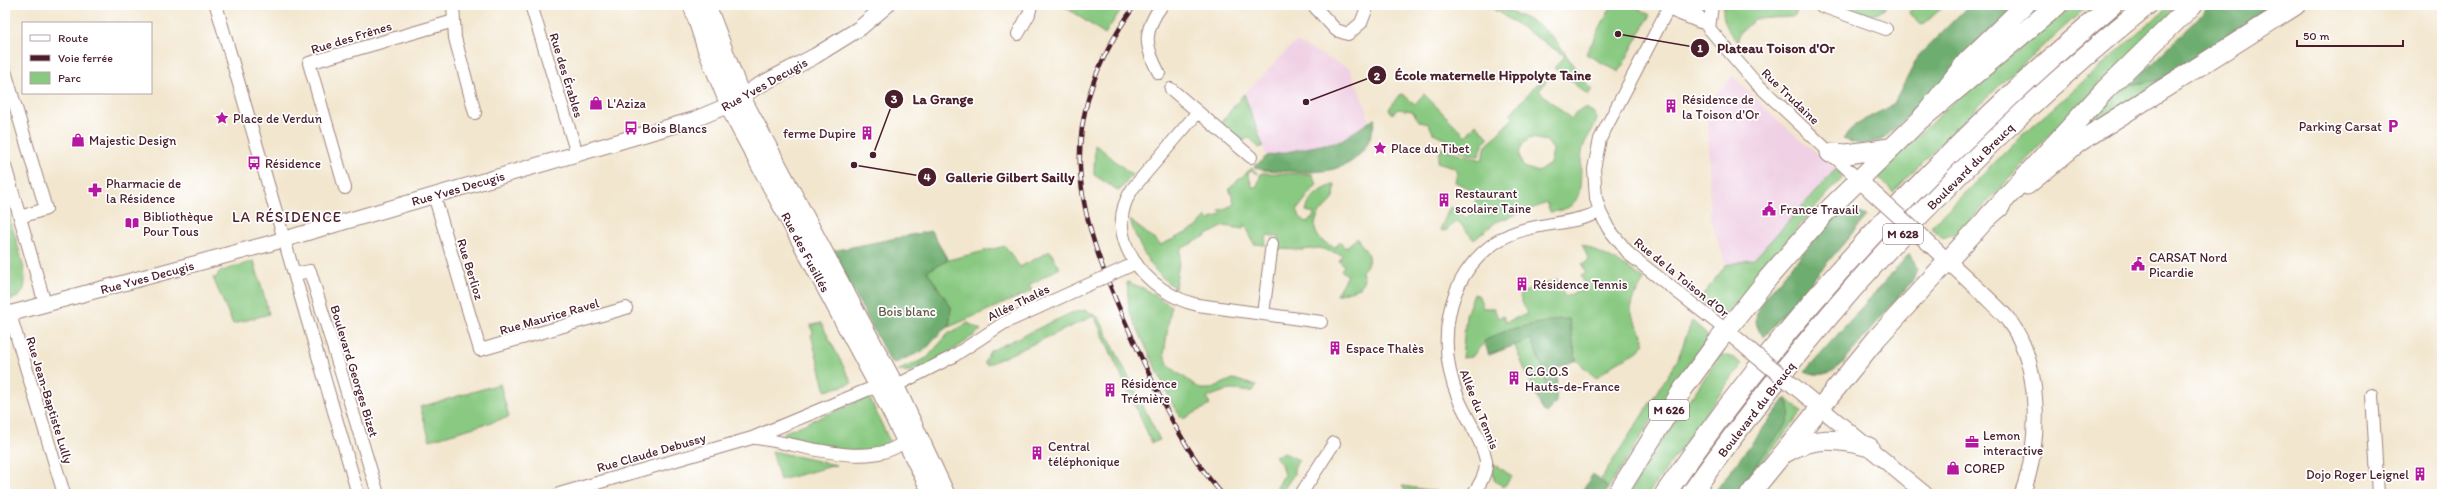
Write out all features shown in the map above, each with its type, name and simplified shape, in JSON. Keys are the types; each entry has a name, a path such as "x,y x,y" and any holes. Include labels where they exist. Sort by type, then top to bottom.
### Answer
{"highway":[{"path":"1923,117 2057,5"},
{"name":"Boulevard du Breucq","path":"1665,494 1751,378 1880,227 1982,123 2112,5"},
{"name":"Boulevard du Breucq","path":"1691,494 1773,385 1828,317 1900,238 2015,121 2147,5"},
{"path":"1988,217 2110,85 2192,5"}],"main road":[{"name":"Rue des Fusillés","path":"692,5 735,102 887,386 910,434 946,494"},
{"name":"Rue des Fusillés","path":"707,5 735,102"},
{"path":"1858,179 1923,117 1968,60 2025,5"},
{"path":"1750,494 1776,460 1878,338 1947,260 1988,217 2079,142 2296,5"},
{"path":"1830,153 1847,154 1890,148"},
{"name":"M 626","path":"1617,494 1667,414 1726,330 1786,257 1858,179"},
{"name":"Rue des Fusillés","path":"910,434 932,494"},
{"path":"1776,460 1794,447 1817,440 1843,440 1869,447"}],"street":[{"path":"216,5 358,494"},
{"path":"453,5 455,38 475,113"},
{"name":"Rue des Érables","path":"531,5 577,154"},
{"name":"Rue Yves Decugis","path":"7,315 284,239 693,120 735,102 756,87 815,56 860,28 887,5"},
{"path":"1018,34 1029,14 1031,5"},
{"path":"1159,73 1149,52 1147,33 1151,20 1162,5"},
{"path":"1313,5 1336,30 1348,34 1361,23 1368,5"},
{"name":"Rue Trudaine","path":"1689,5 1756,82 1858,179"},
{"path":"1709,29 1712,5"},
{"path":"1819,5 1886,29"},
{"name":"Rue Trudaine","path":"1669,7 1694,19 1709,29"},
{"name":"Rue de la Toison d'Or","path":"1669,7 1600,139 1594,169 1595,190 1600,212 1617,242 1630,255 1726,330"},
{"name":"Rue des Frênes","path":"345,188 309,63 454,21"},
{"path":"5,71 46,209 20,217"},
{"path":"1171,89 1250,157"},
{"path":"1198,112 1133,188 1125,202 1122,224 1136,263 1155,285 1181,300 1321,322"},
{"path":"5,166 9,196 20,217 45,304"},
{"path":"1858,179 1947,260 2010,321 2026,354 2034,400 2034,445 2030,472 2022,494"},
{"name":"Rue Berlioz","path":"434,196 480,350"},
{"name":"Allée du Tennis","path":"1473,494 1484,476 1486,460 1455,390 1446,351 1446,332 1456,290 1479,257 1505,237 1525,228 1574,222 1600,212"},
{"path":"1263,314 1272,244"},
{"name":"Allée Thalès","path":"887,386 940,364 1004,323 1136,263"},
{"name":"Boulevard Georges Bizet","path":"295,274 310,271 378,494"},
{"name":"Rue Maurice Ravel","path":"480,350 626,308"},
{"name":"Rue Jean-Baptiste Lully","path":"7,315 64,494"},
{"path":"1726,330 1925,494"},
{"name":"Rue Claude Debussy","path":"559,494 752,438 867,390 887,386"},
{"path":"2372,394 2378,494"},
{"name":"Rue Claude Debussy","path":"752,438 776,440 854,456 874,454 910,434"},
{"path":"1301,494 1334,444"}],"shaded area":[{"path":"1296,42 1350,69 1367,110 1368,122 1340,141 1267,156 1244,94"},
{"path":"1733,76 1774,117 1836,169 1754,259 1726,265 1710,218 1708,103"}],"green space":[{"path":"1062,5 1124,5 1105,34"},
{"path":"1494,5 1535,23 1549,34 1560,46 1581,77 1592,89 1588,95 1554,68 1565,56 1492,8"},
{"path":"1612,5 1633,5 1650,15 1619,72 1586,54"},
{"path":"1724,5 1762,5 1781,10 1799,5 1795,15 1792,17 1755,19 1740,33 1737,42 1724,20"},
{"path":"1847,5 1881,5 1886,7 1878,13 1865,15 1851,11"},
{"path":"1913,5 1945,5 1925,23 1919,24 1910,13"},
{"path":"1969,5 2016,5 1940,87 1882,140 1861,145 1843,139 1856,124 1893,105 1919,55"},
{"path":"2074,5 2089,5 2005,80 1893,192 1876,175 1961,95"},
{"path":"2170,5 2179,5 2043,142 1961,231 1943,238 1931,227 2020,137"},
{"path":"2211,5 2279,5 2164,79 2130,85"},
{"path":"1549,78 1539,91 1571,119 1576,112 1585,108 1593,112 1597,118 1583,148 1580,189 1577,198 1572,205 1563,210 1550,212 1547,203 1496,222 1474,240 1458,221 1445,231 1440,230 1450,207 1464,212 1463,217 1467,219 1479,194 1455,182 1457,172 1454,167 1437,162 1441,148 1482,160 1486,146 1514,117 1510,114 1537,84","holes":["1532,138 1547,141 1553,150 1550,164 1538,172 1524,167 1520,159 1520,150 1524,143"]},
{"path":"2164,79 2090,126 2088,125 2088,121 2130,85"},
{"path":"1244,94 1263,146 1259,148 1250,138 1240,141 1219,125"},
{"path":"1402,94 1415,104 1424,94 1466,136 1476,124 1489,138 1483,144 1479,156 1464,152 1433,133 1429,124 1420,122 1412,111 1398,109 1392,114 1389,109 1399,95"},
{"path":"1375,118 1370,139 1360,154 1348,164 1333,169 1316,172 1262,170 1254,167 1267,156 1340,141"},
{"path":"1095,144 1132,175 1119,191 1094,175"},
{"path":"1252,168 1258,174 1252,171 1248,173 1252,187 1257,187 1261,173 1312,174 1317,184 1297,210 1300,217 1306,222 1313,218 1314,213 1306,211 1313,197 1335,184 1334,197 1319,214 1316,220 1315,231 1320,239 1335,247 1340,242 1345,248 1357,238 1365,250 1368,258 1368,262 1362,271 1364,279 1360,288 1336,295 1347,275 1341,271 1344,265 1339,261 1343,255 1319,248 1302,250 1277,249 1279,237 1267,235 1265,245 1254,244 1245,224 1243,229 1224,226 1181,249 1175,288 1159,274 1147,258 1137,240 1130,220 1161,245 1196,228 1206,217 1209,220 1222,214 1219,211 1235,204 1229,188"},
{"path":"1836,169 1843,177 1807,217 1722,319 1699,300 1726,265 1754,259"},
{"path":"1855,211 1867,216 1764,337 1758,328 1756,318 1764,299 1830,221 1841,213"},
{"path":"5,212 8,213 20,253 25,275 25,284 20,295 16,298 5,301"},
{"name":"Bois blanc","path":"931,231 948,260 927,271 951,307 949,327 943,330 925,350 895,363 890,361 832,251"},
{"path":"1582,244 1624,265 1644,279 1631,303 1632,315 1643,338 1642,347 1634,354 1616,363 1596,378 1576,360 1569,319 1528,325 1503,332 1491,338 1481,346 1472,357 1462,358 1466,315 1474,293 1479,296 1483,308 1494,308 1498,318 1503,316 1506,322 1527,314 1519,294 1557,279 1565,297 1586,288 1581,275 1586,273 1582,264 1589,261"},
{"path":"1005,246 1020,267 1050,251 1060,268 1029,285 1032,291 949,327 951,307 927,271 948,260"},
{"path":"1910,253 1917,268 1914,279 1840,366 1823,374 1815,374 1805,371"},
{"path":"254,261 269,314 233,324 213,278 217,277 219,272"},
{"path":"1127,282 1143,288 1171,306 1164,354 1169,366 1200,389 1210,389 1233,379 1257,386 1253,391 1230,390 1218,393 1207,398 1210,405 1183,419 1175,409 1129,311"},
{"path":"1086,310 1099,318 1160,440 1152,443 1094,316 987,365 984,363 990,351 1071,313"},
{"path":"1559,319 1569,319 1576,360 1557,368 1556,402 1547,413 1543,411 1536,396 1546,393 1545,373 1531,339 1489,355 1484,341 1508,330"},
{"path":"1692,321 1706,333 1708,338 1666,398 1608,488 1601,479 1677,361"},
{"path":"821,323 852,383 826,391 811,335 813,334 811,325"},
{"path":"968,323 981,330 952,351 929,364 907,372 897,371 927,358 948,334"},
{"path":"1530,338 1545,373 1546,393 1536,396 1514,344"},
{"path":"1721,354 1734,358 1742,364 1648,494 1629,494 1659,445"},
{"path":"500,384 509,417 430,440 420,407"},
{"path":"869,397 891,444 874,450 846,452 783,436 785,432"},
{"path":"1786,398 1802,412 1737,494 1734,494 1753,468 1789,406"},
{"path":"1786,398 1790,412 1786,425 1734,494 1713,494"},
{"path":"772,451 836,465 780,480"},
{"path":"1284,453 1299,460 1294,468 1294,474 1282,492 1285,494 1273,494 1284,475 1281,464 1275,456"},
{"path":"1492,463 1512,476 1504,487 1494,480"},
{"path":"1593,474 1608,488 1605,494 1580,494"},
{"path":"1402,486 1455,494 1407,494"}],"railway":[{"path":"1135,5 1107,51 1089,94 1081,135 1080,176 1087,216 1099,258 1116,301 1155,387 1185,443 1208,478 1222,494"}],"place":[{"name":"Plateau Toison d'Or","path":"1618,34"},
{"name":"École maternelle Hippolyte Taine","path":"1306,102"},
{"name":"L'Aziza","path":"596,103"},
{"name":"Résidence de la Toison d'Or","path":"1671,106"},
{"name":"Place de Verdun","path":"222,118"},
{"name":"Parking Carsat","path":"2393,126"},
{"name":"Bois Blancs","path":"631,128"},
{"name":"ferme Dupire","path":"867,133"},
{"name":"Majestic Design","path":"78,140"},
{"name":"Place du Tibet","path":"1380,148"},
{"name":"La Grange","path":"873,155"},
{"name":"Résidence","path":"254,163"},
{"name":"Gallerie Gilbert Sailly","path":"854,165"},
{"name":"Pharmacie de la Résidence","path":"95,190"},
{"name":"Restaurant scolaire Taine","path":"1444,200"},
{"name":"France Travail","path":"1769,209"},
{"name":"Bibliothèque Pour Tous","path":"132,223"},
{"name":"CARSAT Nord Picardie","path":"2138,264"},
{"name":"Résidence Tennis","path":"1522,284"},
{"name":"Espace Thalès","path":"1335,348"},
{"name":"C.G.O.S Hauts-de-France","path":"1514,378"},
{"name":"Résidence Trémière","path":"1110,390"},
{"name":"Lemon interactive","path":"1972,442"},
{"name":"Central téléphonique","path":"1037,453"},
{"name":"COREP","path":"1953,468"},
{"name":"Dojo Roger Leignel","path":"2420,474"}],"district":[{"name":"LA RÉSIDENCE","path":"287,217"}]}
